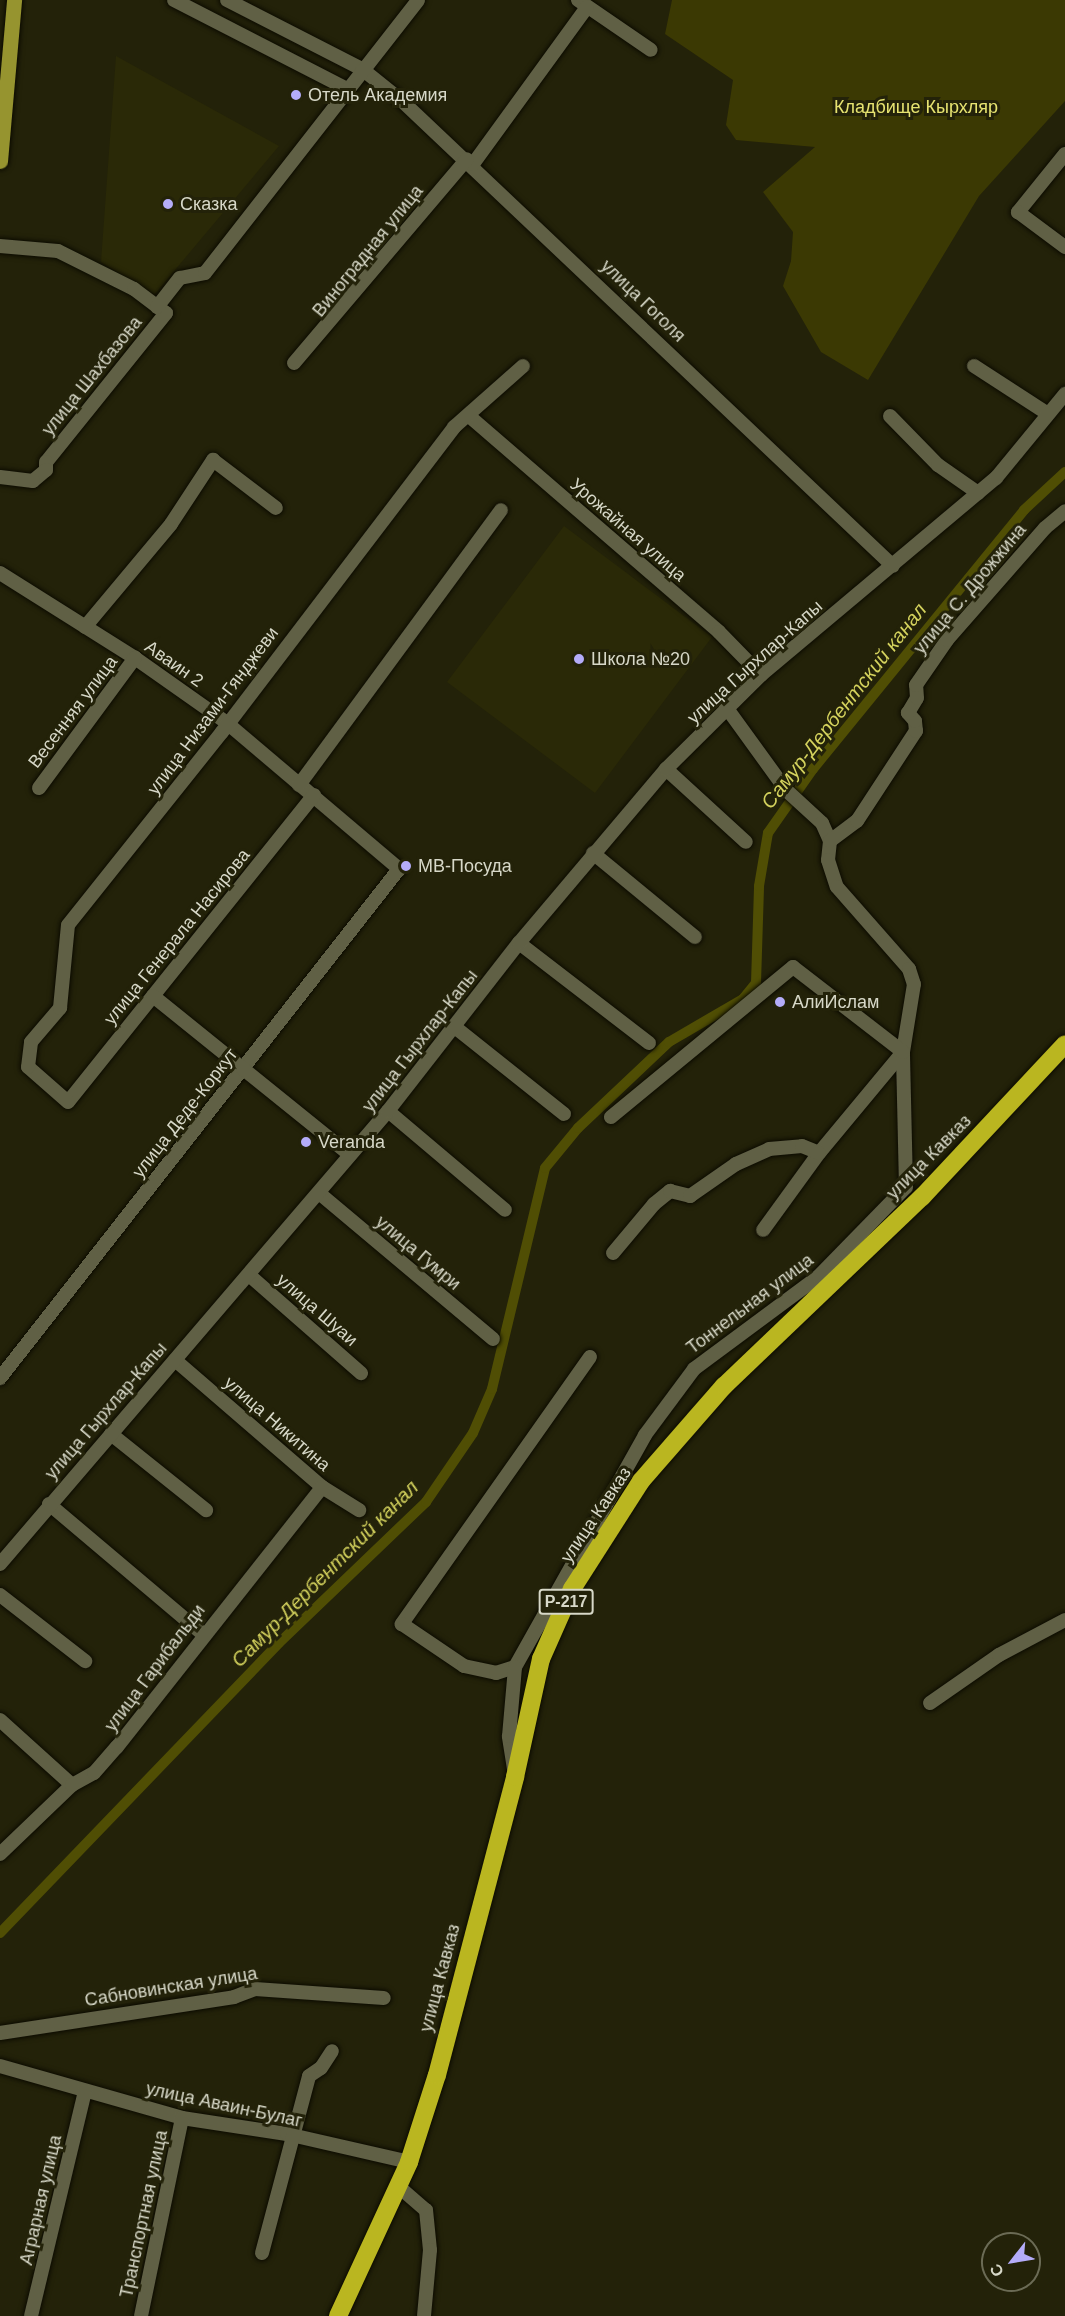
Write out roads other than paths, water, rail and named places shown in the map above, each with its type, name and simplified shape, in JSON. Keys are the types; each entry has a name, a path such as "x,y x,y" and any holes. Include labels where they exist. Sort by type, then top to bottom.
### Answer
{"highway":[{"name":"улица Кавказ","path":"338,2316 408,2162 437,2075 515,1777 541,1659 572,1588 641,1481 724,1386 922,1197 1065,1044"}],"main road":[{"path":"8,0 14,19"},
{"path":"0,161 14,0"}],"street":[{"path":"174,0 347,89"},
{"name":"улица Гоголя","path":"227,0 362,69 470,161 893,566"},
{"name":"улица Шахбазова","path":"0,477 33,481 46,470 46,462 162,310 180,278 205,273 418,0"},
{"path":"582,4 651,50"},
{"name":"Виноградная улица","path":"294,363 470,161 582,4"},
{"path":"1065,154 1018,212 1065,247"},
{"path":"0,246 58,251 134,289 162,310"},
{"name":"улица Низами-Гянджеви","path":"68,1102 28,1067 30,1042 60,1008 68,926 454,427 523,366"},
{"path":"974,366 1048,414"},
{"path":"893,566 996,478 1065,394"},
{"name":"Урожайная улица","path":"469,416 719,632 760,675"},
{"path":"890,416 938,465 978,493"},
{"path":"85,627 171,524 213,460 276,508"},
{"path":"299,785 501,510"},
{"name":"улица С. Дрожжина","path":"830,841 857,821 916,731 915,721 908,713 917,698 916,685 947,640 1065,511"},
{"name":"улица Гырхлар-Капы","path":"0,1564 49,1504 319,1193 456,1028 519,943 666,769 760,675 893,566"},
{"name":"Аваин 2","path":"0,573 135,658 227,723 399,869"},
{"name":"Весенняя улица","path":"39,788 135,658"},
{"path":"726,708 786,790 809,810 830,841"},
{"path":"666,769 746,842"},
{"name":"улица Генерала Насирова","path":"68,1102 314,795"},
{"name":"Тоннельная улица","path":"515,1667 645,1435 694,1369 819,1276 901,1195 908,1171 903,1052 913,1001 909,969 837,887 828,860 830,841"},
{"path":"593,854 695,937"},
{"name":"улица Деде-Коркут","path":"0,1378 399,869"},
{"path":"519,943 650,1043"},
{"path":"611,1117 793,967 903,1052 819,1153 763,1230"},
{"path":"153,996 350,1155"},
{"path":"456,1028 564,1114"},
{"path":"387,1111 505,1210"},
{"path":"613,1253 654,1204 670,1191 690,1196 736,1164 769,1149 802,1146 819,1153"},
{"path":"908,1171 922,1197"},
{"name":"улица Гумри","path":"319,1193 493,1340"},
{"name":"улица Шуаи","path":"249,1275 361,1373"},
{"path":"515,1777 509,1736 515,1667 495,1673 464,1666 402,1624 590,1357"},
{"name":"улица Никитина","path":"176,1360 322,1487 359,1510"},
{"path":"111,1434 206,1509"},
{"name":"улица Гарибальди","path":"0,1854 72,1785 94,1773 117,1748 203,1634 322,1487"},
{"path":"49,1504 203,1634"},
{"path":"0,1595 85,1661"},
{"path":"930,1703 999,1654 1065,1620"},
{"path":"2,1726 72,1785"},
{"name":"Сабновинская улица","path":"0,2033 234,1997 255,1989 384,1998"},
{"path":"262,2253 309,2076 321,2068 332,2051"},
{"name":"улица Аваин-Булаг","path":"0,2066 182,2118 408,2162"},
{"name":"Аграрная улица","path":"31,2316 85,2091"},
{"name":"Транспортная улица","path":"141,2316 182,2118"},
{"path":"398,2186 426,2210 430,2250 424,2316"}],"waterway":[{"name":"Самур-Дербентский канал","path":"0,1933 279,1643 426,1502 473,1433 492,1389 545,1168 578,1128 669,1042 743,999 756,983 759,886 768,833 813,769 1024,510 1065,472"}],"place":[{"name":"Отель Академия","path":"296,95"},
{"name":"Сказка","path":"168,204"},
{"name":"Школа №20","path":"579,659"},
{"name":"МВ-Посуда","path":"406,866"},
{"name":"АлиИслам","path":"780,1002"},
{"name":"Veranda","path":"306,1142"}],"park label":[{"name":"Кладбище Кырхляр","path":"916,107"}]}
